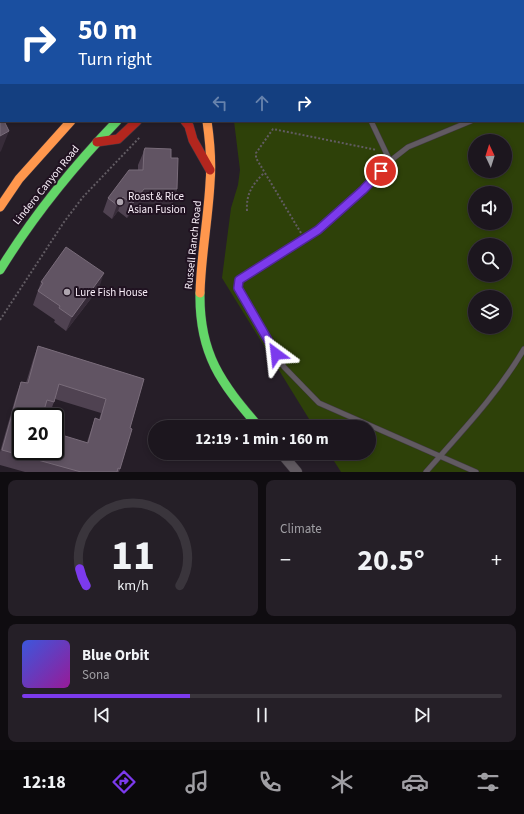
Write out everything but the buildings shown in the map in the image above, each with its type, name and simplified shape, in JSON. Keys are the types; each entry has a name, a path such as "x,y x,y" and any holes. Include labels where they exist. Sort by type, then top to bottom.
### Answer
{"main road":[{"name":"Lindero Canyon Road","path":"0,207 19,179 70,122"},
{"name":"Lindero Canyon Road","path":"0,270 15,243 70,171 116,122"},
{"path":"97,142 118,139 136,122"},
{"path":"186,122 189,126 193,140 211,174"},
{"name":"Russell Ranch Road","path":"207,122 211,174 199,283 201,321 206,346 213,366 232,396 253,420"}],"street":[{"path":"287,460 297,472"}],"lane":[{"path":"372,122 390,161"},
{"path":"469,122 408,147 390,161 363,190 318,230 239,280 238,288 284,368 319,404 476,472"},
{"path":"426,472 489,401 510,372 524,349"}],"path":[{"path":"304,239 256,158 256,153 272,129 386,151"},
{"path":"0,320 64,222 88,192 135,143 143,131"},
{"path":"247,211 247,198 252,184 264,173"}],"green space":[{"path":"234,122 524,122 524,472 341,472 333,460 376,460 376,420 310,420 222,278 231,208 238,185 240,170"}],"traffic: fast":[{"path":"0,270 26,230 54,192 116,122"},
{"path":"200,293 203,333 208,351 223,381 253,420"}],"traffic: slow":[{"path":"0,207 19,179 70,122"},
{"path":"200,293 211,175 207,122"}],"traffic: jam":[{"path":"97,142 118,139 136,122"},
{"path":"186,122 189,126 193,140 210,170"}],"place":[{"name":"Roast & Rice Asian Fusion","path":"120,202"},
{"name":"Lure Fish House","path":"67,292"}],"route":[{"path":"276,354 238,288 239,280 318,230 363,190 381,171"}]}
